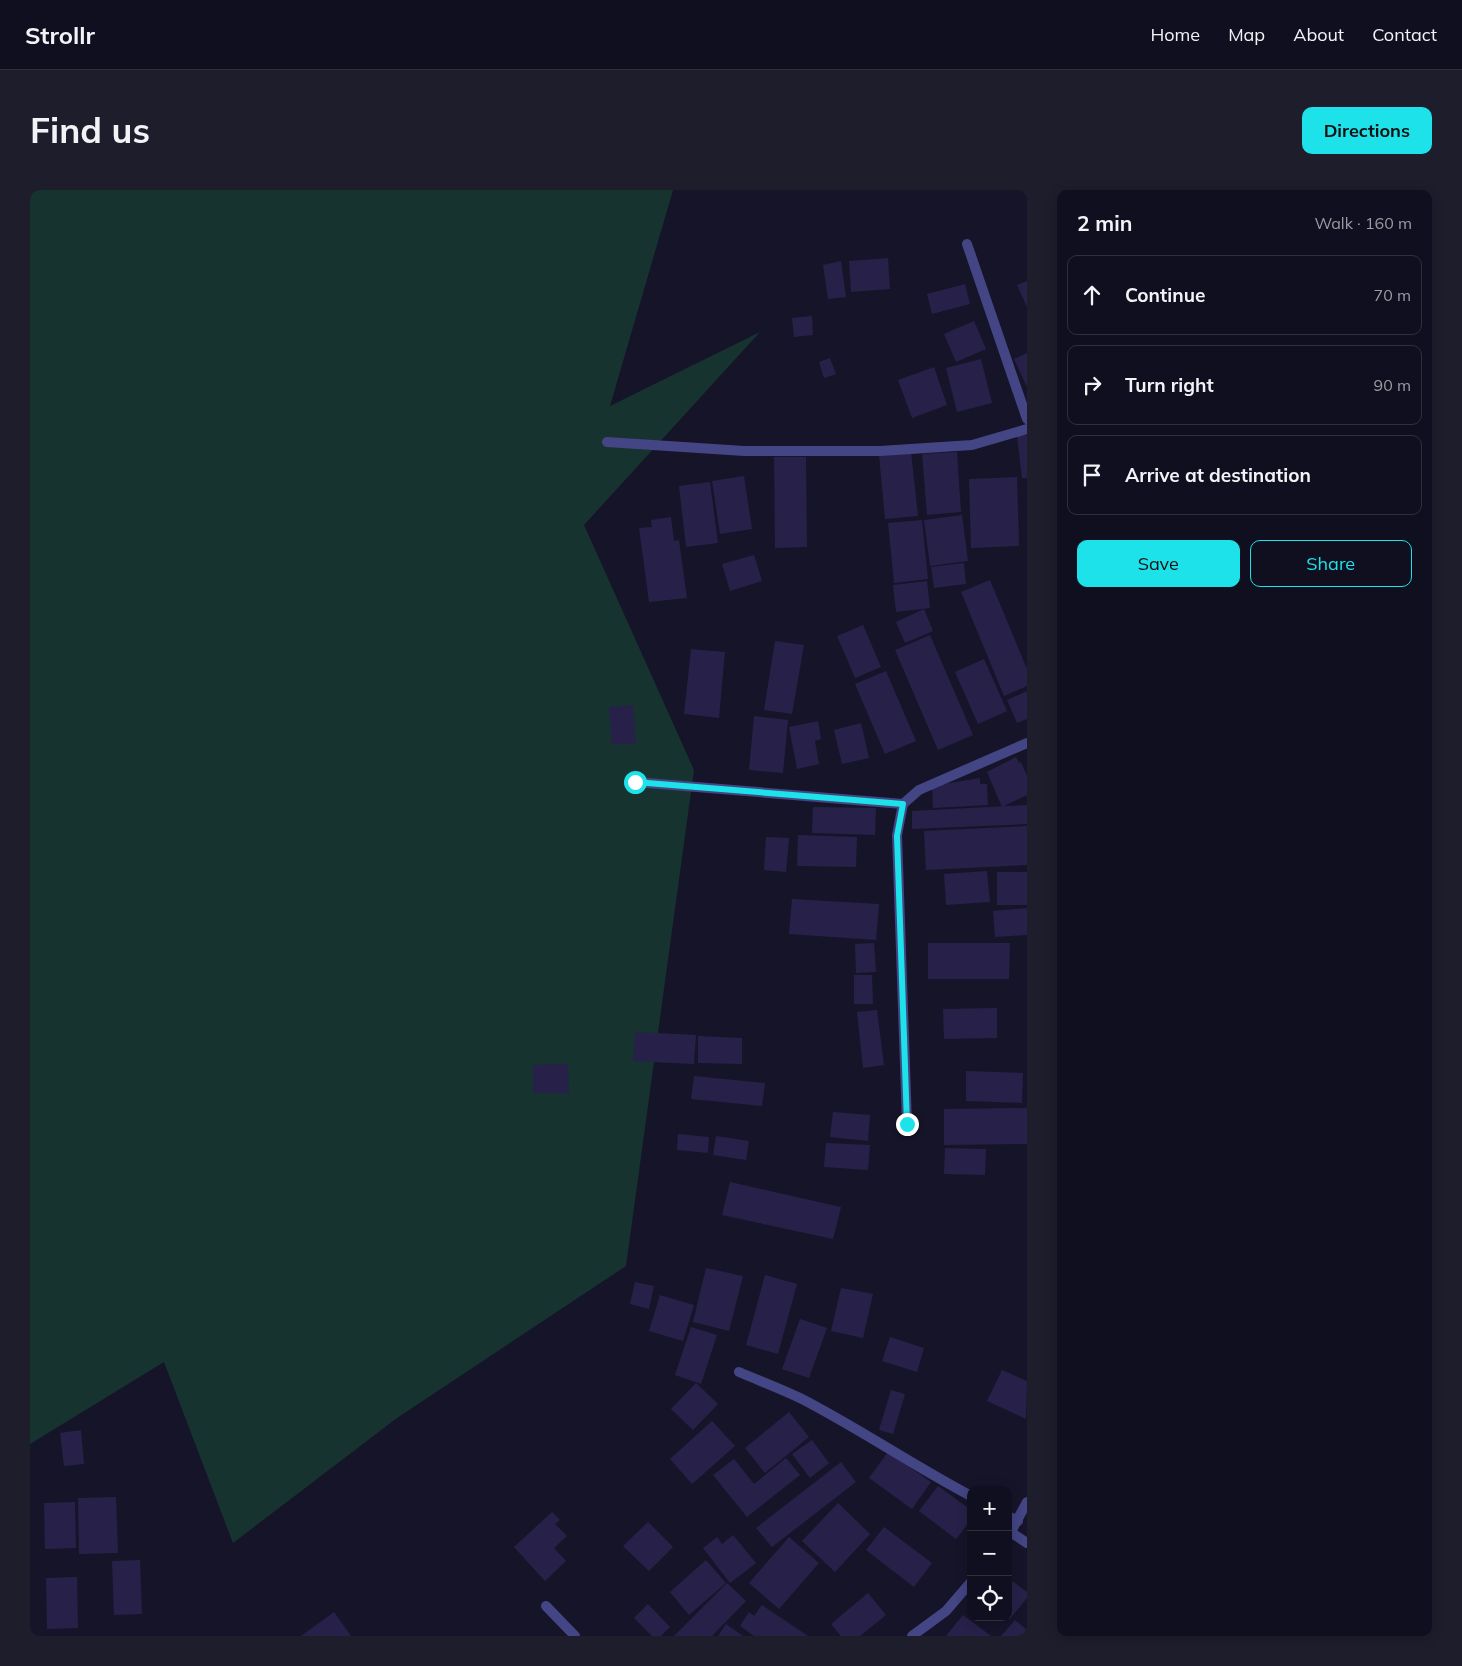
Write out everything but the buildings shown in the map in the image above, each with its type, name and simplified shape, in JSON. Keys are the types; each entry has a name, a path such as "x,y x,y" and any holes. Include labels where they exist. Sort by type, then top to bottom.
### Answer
{"street":[{"path":"968,244 1027,419"},
{"path":"607,442 744,451 880,452 972,445 1027,429"},
{"path":"907,1124 897,836 903,804 919,790 1027,743"},
{"path":"635,782 903,804"},
{"path":"739,1372 801,1398 887,1447 931,1475 967,1494"},
{"path":"1011,1531 1013,1518 1027,1502"},
{"path":"1012,1536 1027,1543"},
{"path":"912,1636 946,1611 967,1587"},
{"path":"546,1606 575,1636"}],"green space":[{"path":"30,190 673,190 610,406 760,332 584,525 694,770 626,1266 397,1418 233,1543 164,1362 30,1444"}],"route":[{"path":"635,782 903,804 897,836 907,1124"}]}
